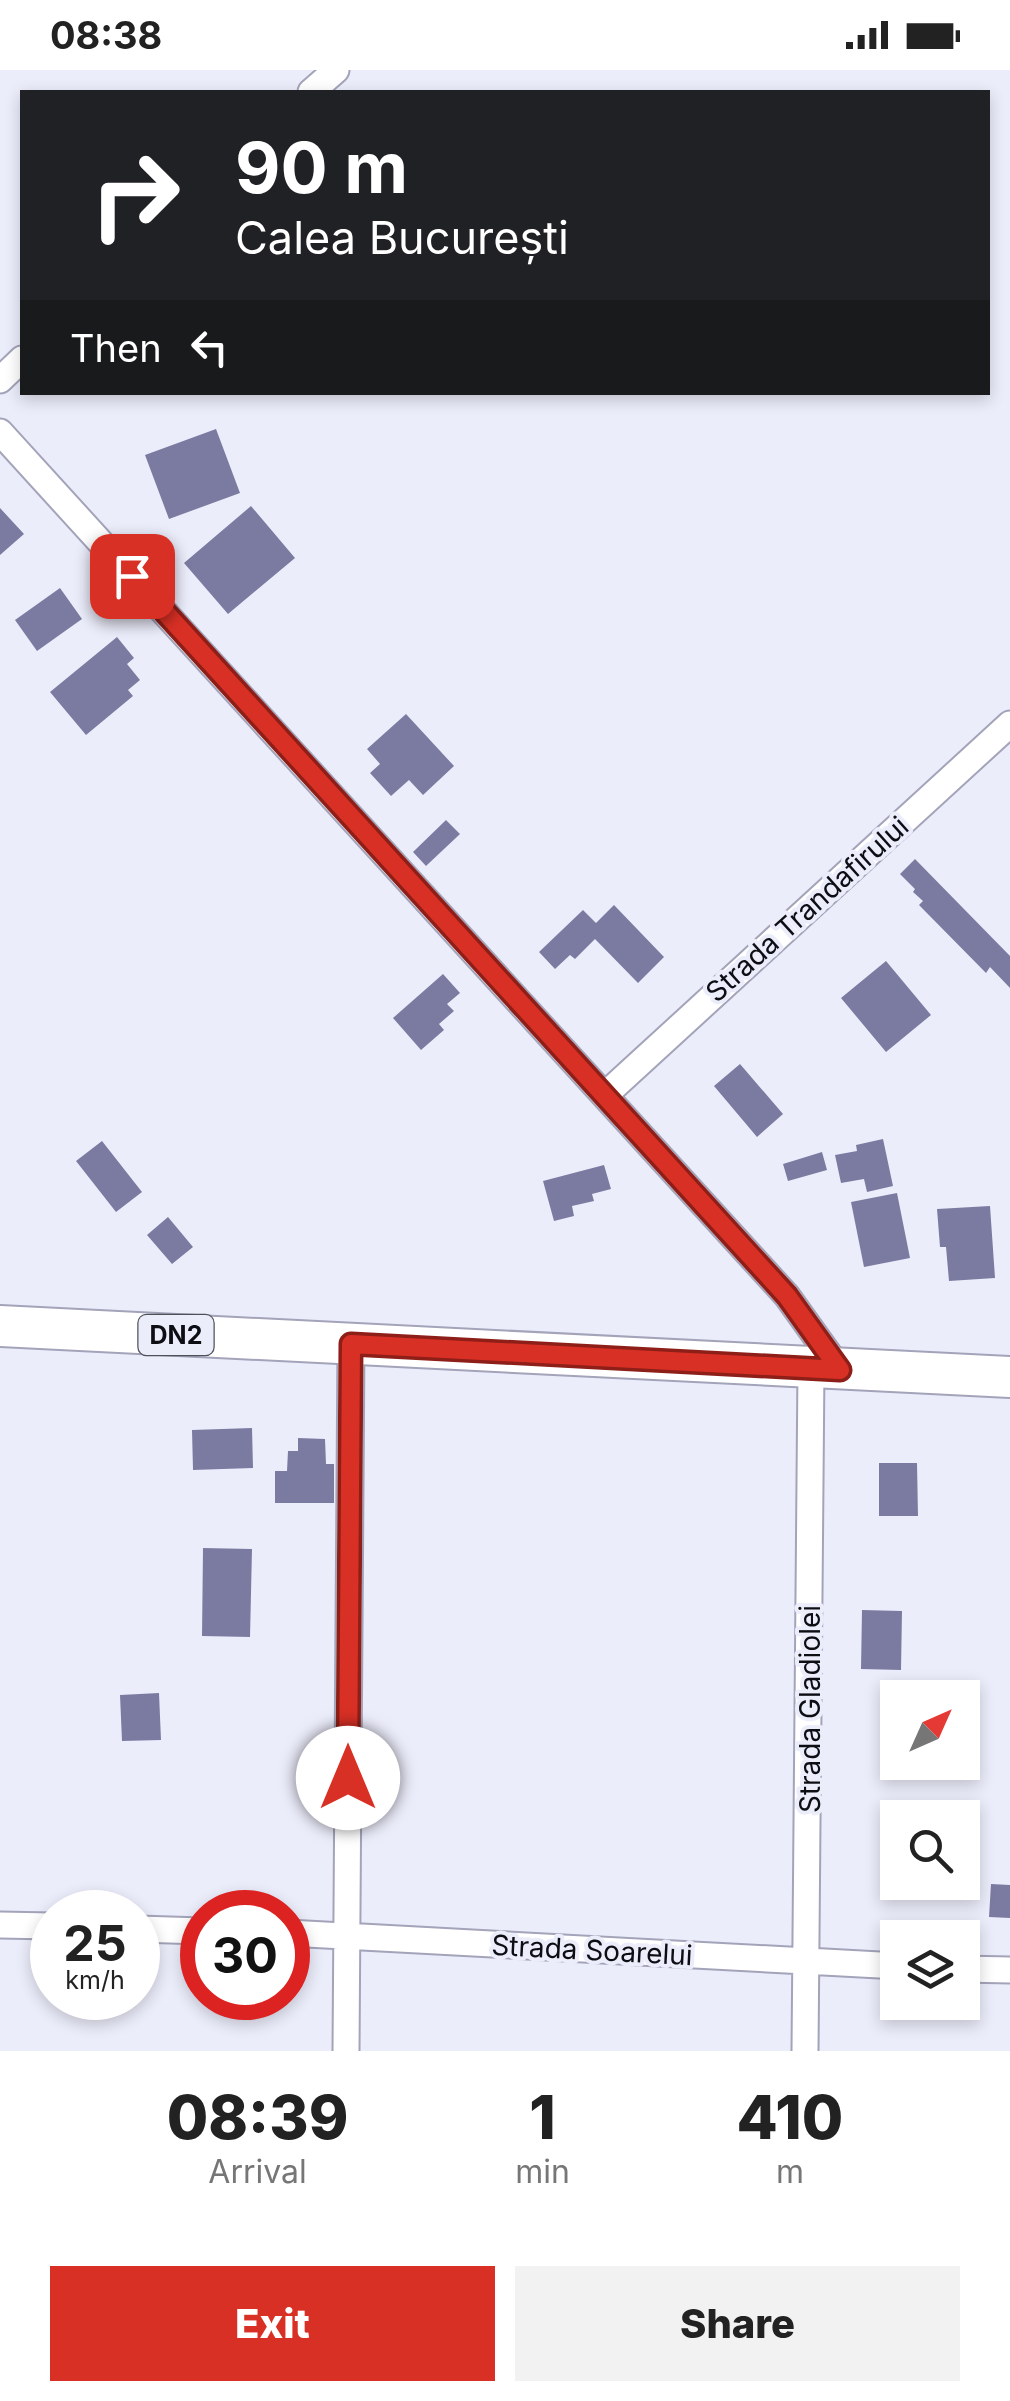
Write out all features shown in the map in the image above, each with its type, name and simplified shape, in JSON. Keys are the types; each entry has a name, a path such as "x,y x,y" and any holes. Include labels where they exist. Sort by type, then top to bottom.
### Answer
{"main road":[{"name":"DN2","path":"0,1326 1010,1376"}],"street":[{"path":"313,90 336,70"},
{"path":"0,380 20,361"},
{"path":"0,432 787,1296 826,1368"},
{"name":"Strada Trandafirului","path":"605,1094 1010,724"},
{"path":"346,2051 351,1344"},
{"name":"Strada Gladiolei","path":"806,2051 826,1368"},
{"path":"0,1925 30,1926"},
{"name":"Strada Soarelui","path":"310,1934 880,1965"},
{"path":"980,1969 1010,1970"}],"building":[{"path":"216,429 240,493 169,519 145,455"},
{"path":"251,506 295,558 228,614 184,563"},
{"path":"0,508 24,534 0,555"},
{"path":"60,588 82,619 37,651 15,620"},
{"path":"117,637 134,658 127,664 140,680 128,690 133,696 86,735 50,692"},
{"path":"406,714 454,766 423,795 409,780 391,796 370,773 380,764 367,749"},
{"path":"446,820 460,834 426,866 413,852"},
{"path":"915,859 1010,956 1010,988 990,967 986,973 919,905 923,901 900,874"},
{"path":"614,905 664,957 638,983 595,939 575,959 570,955 555,969 539,952 583,910 596,923"},
{"path":"886,961 931,1015 886,1052 841,998"},
{"path":"443,974 460,993 447,1004 454,1011 439,1024 444,1030 421,1050 393,1018"},
{"path":"740,1064 783,1114 757,1137 714,1086"},
{"path":"883,1139 893,1186 867,1192 864,1179 841,1183 835,1155 857,1151 856,1145"},
{"path":"102,1141 142,1192 116,1212 76,1161"},
{"path":"822,1152 827,1170 788,1181 783,1164"},
{"path":"604,1165 611,1189 592,1194 594,1201 572,1206 574,1216 554,1221 543,1181"},
{"path":"897,1193 910,1258 864,1267 851,1202"},
{"path":"990,1206 995,1278 949,1281 946,1247 940,1247 937,1209"},
{"path":"168,1217 193,1247 172,1264 147,1235"},
{"path":"252,1428 253,1468 193,1470 192,1430"},
{"path":"298,1438 325,1439 326,1464 334,1464 334,1503 275,1503 275,1471 287,1471 288,1451 298,1451"},
{"path":"879,1463 917,1463 918,1516 879,1516"},
{"path":"203,1548 252,1549 250,1637 202,1636"},
{"path":"862,1610 902,1611 901,1670 861,1669"},
{"path":"159,1693 161,1740 122,1741 120,1695"},
{"path":"991,1884 1010,1885 1010,1918 989,1917"}],"route":[{"path":"132,576 787,1296 840,1370 351,1344 348,1778"}]}
